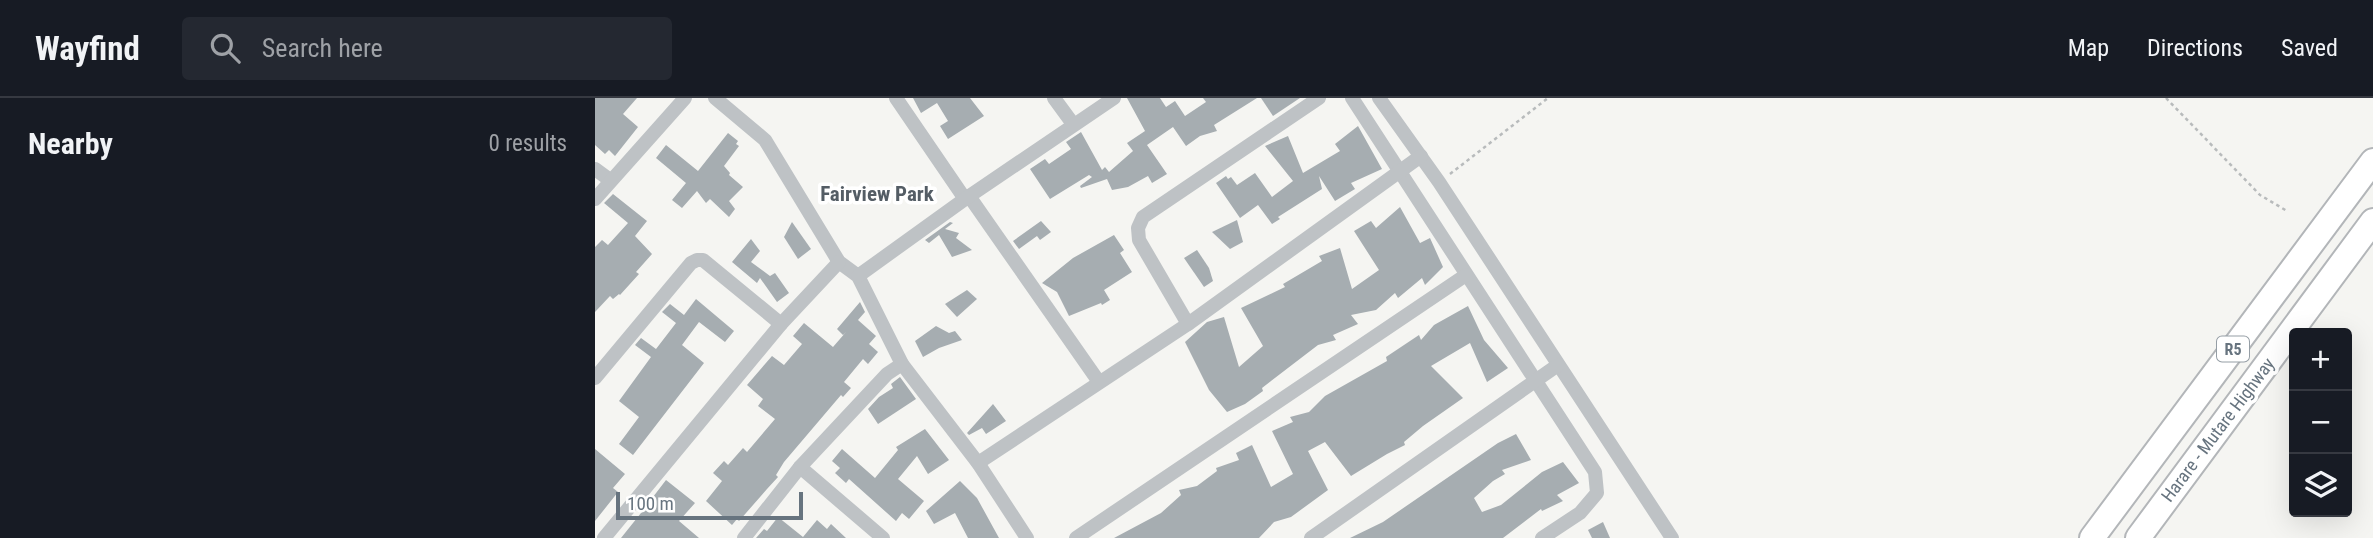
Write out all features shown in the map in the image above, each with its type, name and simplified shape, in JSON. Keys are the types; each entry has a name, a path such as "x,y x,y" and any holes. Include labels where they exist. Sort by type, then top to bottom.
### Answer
{"highway":[{"name":"Harare - Mutare Highway","path":"2092,538 2373,160"},
{"name":"Harare - Mutare Highway","path":"2138,538 2373,221"}],"street":[{"path":"595,199 685,98"},
{"path":"715,98 741,117 765,140 839,262 858,276 902,364 978,463 1027,538"},
{"path":"896,98 1099,382"},
{"path":"1054,98 1073,124"},
{"path":"858,276 967,197 1114,98"},
{"path":"1188,324 1139,240 1138,228 1143,217 1319,98"},
{"path":"1352,98 1398,173 1595,472 1597,493 1580,513 1542,538"},
{"path":"1379,98 1439,183 1672,538"},
{"path":"978,463 1188,324 1421,156"},
{"path":"595,169 610,180"},
{"path":"595,378 691,263 697,260 703,260 781,324"},
{"path":"604,538 781,324 839,262"},
{"path":"1076,538 1466,275"},
{"path":"744,538 800,467 887,374 902,364"},
{"path":"1311,538 1558,365"},
{"path":"800,467 883,538"}],"path":[{"path":"1439,183 1548,98"},
{"path":"2166,98 2260,195 2287,211"}],"building":[{"path":"595,98 637,98 623,114 638,127 615,156 609,150 605,154 595,145"},
{"path":"913,98 970,98 984,116 948,139 940,126 948,121 937,103 921,113"},
{"path":"1127,98 1160,98 1166,107 1175,101 1185,116 1206,102 1203,98 1257,98 1214,125 1217,131 1200,136 1186,146 1173,127 1147,145 1167,174 1152,183 1148,176 1128,187 1112,190 1107,179 1081,188 1080,186 1092,177 1089,175 1050,199 1030,169 1045,159 1049,164 1071,149 1066,142 1081,132 1102,170 1105,167 1109,172 1133,151 1127,143 1145,131"},
{"path":"1261,98 1300,98 1273,116"},
{"path":"1358,126 1382,169 1351,183 1355,189 1335,201 1319,176 1322,189 1278,217 1280,219 1272,224 1258,205 1240,218 1216,183 1226,176 1228,179 1231,177 1237,185 1255,173 1272,197 1293,181 1265,146 1288,136 1303,173 1340,151 1335,144"},
{"path":"728,133 738,141 736,144 739,146 724,166 729,175 743,187 729,201 735,209 729,217 710,199 706,203 697,191 682,208 672,200 686,183 656,158 666,145 698,171"},
{"path":"613,194 647,221 635,236 652,254 620,295 613,299 610,296 595,312 595,247 602,240 608,245 628,223 604,203"},
{"path":"1400,207 1420,243 1430,238 1443,267 1425,285 1422,278 1398,298 1395,293 1376,310 1351,315 1358,324 1333,335 1336,340 1318,345 1262,388 1263,391 1245,404 1227,412 1209,390 1185,342 1207,322 1224,317 1239,367 1263,346 1241,308 1285,287 1283,284 1322,261 1319,256 1340,248 1352,289 1379,270 1354,231 1371,221 1376,228"},
{"path":"1237,220 1243,242 1230,249 1212,232"},
{"path":"1041,221 1051,232 1040,240 1037,236 1019,249 1013,241"},
{"path":"792,222 811,249 798,259 784,237"},
{"path":"950,222 953,223 945,229 959,233 956,238 972,250 952,257 939,235 929,243 925,240"},
{"path":"1114,235 1124,250 1120,253 1132,272 1104,290 1110,300 1069,316 1057,292 1042,283 1073,258"},
{"path":"751,239 760,251 751,262 770,276 775,273 789,293 777,302 760,278 757,283 732,262"},
{"path":"1197,250 1209,268 1213,281 1204,287 1184,258"},
{"path":"967,290 977,299 957,317 945,304"},
{"path":"696,299 734,331 725,342 699,322 682,345 704,363 633,455 619,444 639,417 619,401 651,357 635,345 641,338 656,349 676,323 662,312 670,304 684,315"},
{"path":"860,302 865,312 858,320 876,336 869,344 878,352 868,364 863,359 844,382 851,388 843,397 841,395 784,462 776,475 778,477 739,521 737,519 732,525 706,501 722,481 713,473 724,461 728,465 743,448 747,452 775,419 758,406 763,399 747,385 772,356 784,365 802,344 793,336 804,323 833,347 846,332 843,335 837,329"},
{"path":"1468,306 1484,340 1508,368 1487,382 1470,343 1431,366 1463,398 1423,426 1404,442 1405,445 1351,476 1325,442 1308,451 1328,490 1291,517 1274,522 1259,538 1114,538 1161,513 1181,495 1179,490 1197,486 1217,471 1216,468 1239,460 1236,453 1252,445 1271,487 1293,474 1272,431 1293,422 1290,417 1309,412 1325,396 1387,361 1386,357 1419,335 1421,340 1434,325"},
{"path":"936,326 949,333 955,331 962,340 923,357 915,341"},
{"path":"900,377 916,399 878,424 868,409 879,397 893,388 891,384"},
{"path":"993,404 1006,421 986,434 982,428 969,435 967,433"},
{"path":"925,429 949,460 928,474 917,456 898,479 924,501 909,519 902,513 896,521 849,479 846,483 835,473 840,468 832,461 842,449 875,478 898,450 896,447"},
{"path":"1516,434 1531,460 1502,470 1505,474 1474,498 1482,512 1501,505 1542,472 1563,462 1579,483 1557,495 1563,501 1542,511 1541,509 1503,538 1350,538 1383,522 1498,443"},
{"path":"595,449 625,474 613,488 618,492 595,521"},
{"path":"666,480 695,503 679,521 699,538 621,538 656,499 653,497"},
{"path":"960,481 977,498 999,538 968,538 955,513 934,524 926,511"},
{"path":"778,517 803,537 817,520 827,529 831,524 846,538 756,538 764,529 767,531"},
{"path":"1603,522 1610,538 1592,538 1588,530"}],"district":[{"name":"Fairview Park","path":"877,194"}]}
